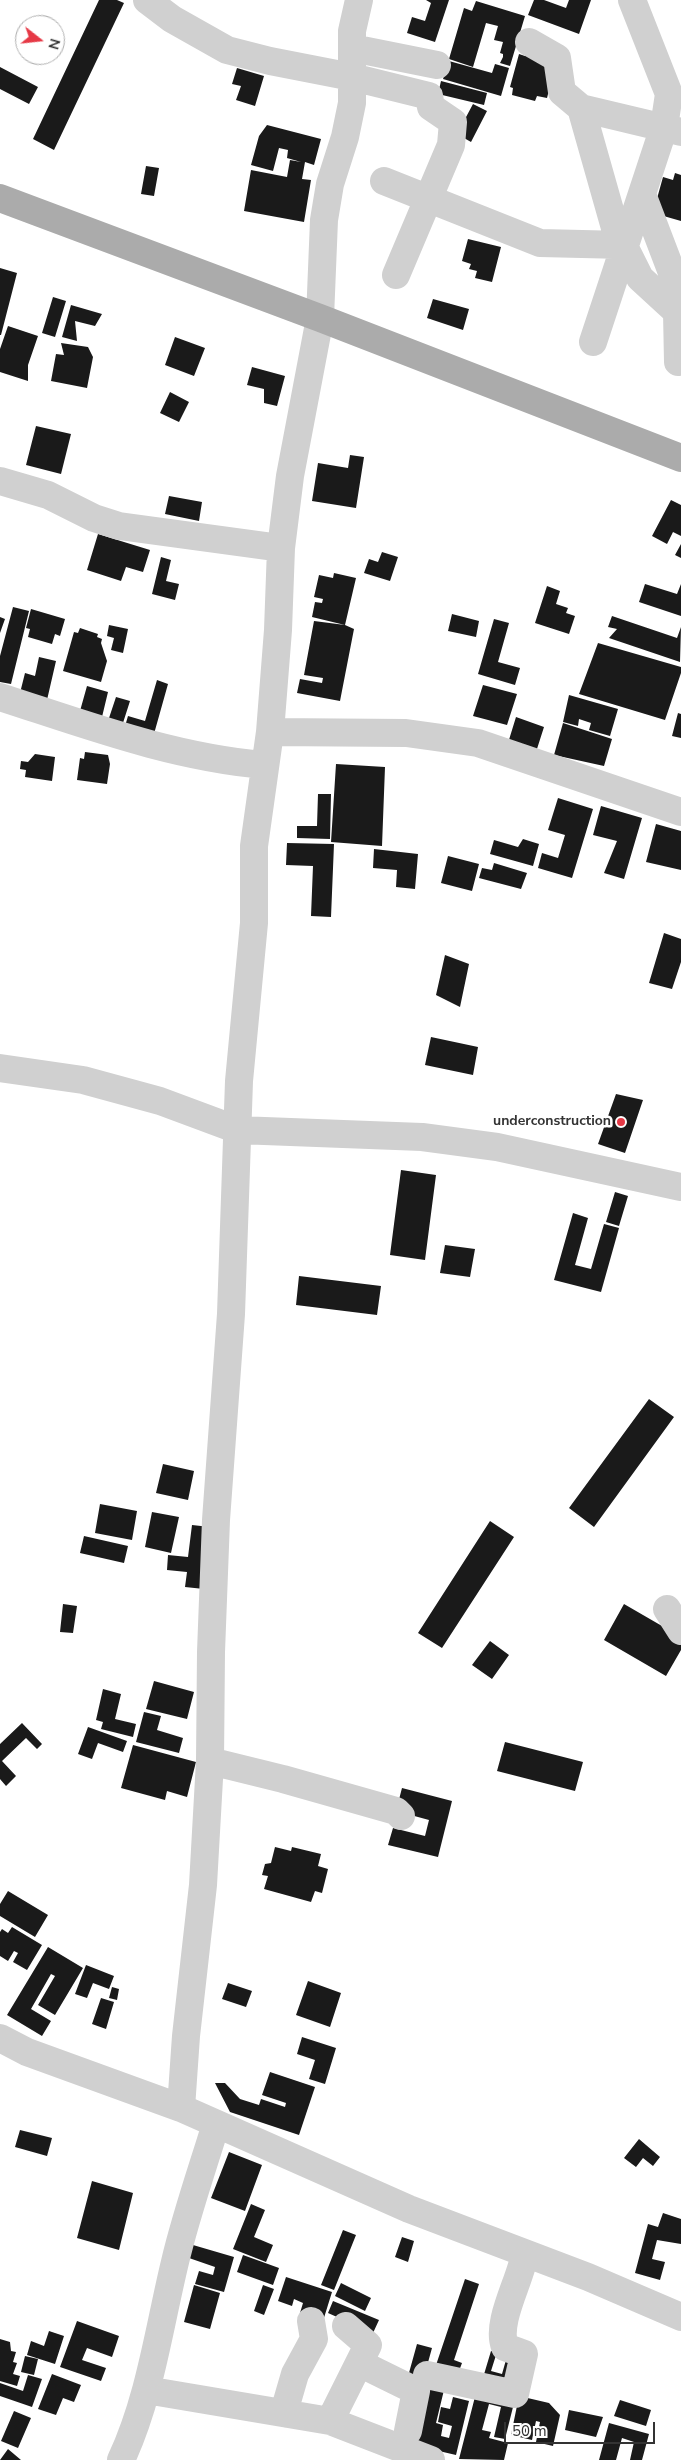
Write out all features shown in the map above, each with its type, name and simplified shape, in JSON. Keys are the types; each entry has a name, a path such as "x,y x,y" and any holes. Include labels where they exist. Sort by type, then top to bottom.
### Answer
{"main road":[{"path":"0,198 320,318 681,458"}],"street":[{"path":"147,0 172,19 227,50 429,96 431,107 453,122 451,145 396,275"},
{"path":"181,2108 186,2036 203,1885 210,1761 211,1652 216,1530 231,1314 244,1017 254,923 254,846 270,732 278,630 281,548 290,476 320,318 324,220 330,184 345,137 352,103 352,31 359,0"},
{"path":"593,342 642,194 672,130 668,94 632,0"},
{"path":"529,42 557,58 562,92 581,108 672,130"},
{"path":"352,48 437,65"},
{"path":"581,108 615,228 640,278 677,312"},
{"path":"384,181 540,243 624,246"},
{"path":"642,194 679,291 677,312 678,362"},
{"path":"0,481 48,495 94,518 120,526 281,548"},
{"path":"0,697 147,744 210,759 264,765"},
{"path":"270,732 406,734 478,743 681,812"},
{"path":"0,1068 83,1080 160,1101 238,1130 422,1138 497,1147 681,1187"},
{"path":"210,1761 386,1808 396,1811 401,1816"},
{"path":"0,2038 27,2052 181,2108 409,2209 681,2317"},
{"path":"121,2460 130,2441 146,2390 175,2261 216,2124"},
{"path":"427,2376 515,2394 524,2354 505,2348 502,2340 512,2293 523,2267 525,2254"},
{"path":"288,2414 286,2405 292,2382 314,2339 311,2321"},
{"path":"330,2421 368,2345 346,2326"},
{"path":"359,2363 416,2391 408,2431"},
{"path":"146,2390 330,2421 431,2460"}],"building":[{"path":"99,0 117,0 124,3 54,150 33,139"},
{"path":"426,0 449,0 435,42 407,33 412,17 425,21 431,3"},
{"path":"534,0 544,0 566,8 569,0 591,0 579,34 528,15"},
{"path":"476,1 525,16 510,66 500,63 503,57 503,54 500,53 503,42 494,40 498,26 486,23 473,67 449,59 464,8 472,11"},
{"path":"528,53 554,70 547,98 537,96 535,101 512,95 513,88 510,87 519,54 525,56"},
{"path":"449,61 492,73 495,64 509,68 501,96 443,79"},
{"path":"0,67 38,87 29,104 0,89"},
{"path":"237,68 264,76 255,106 236,100 241,86 232,84"},
{"path":"441,81 487,93 484,105 438,94"},
{"path":"473,104 487,111 471,142 457,134"},
{"path":"267,125 321,139 314,165 305,162 302,179 311,180 304,222 244,211 251,170 287,177 290,160 301,162 287,158 288,150 279,148 273,171 251,165 259,136"},
{"path":"146,166 159,168 154,196 141,194"},
{"path":"675,173 681,175 681,221 653,213 663,177 673,180"},
{"path":"468,239 501,247 492,282 475,278 477,271 469,269 471,264 462,261"},
{"path":"0,268 17,273 1,335 0,335"},
{"path":"53,297 66,301 55,337 42,333"},
{"path":"433,299 469,309 463,330 427,318"},
{"path":"71,305 102,314 95,326 75,321 77,341 62,337"},
{"path":"8,326 38,336 28,365 28,381 0,372 0,349"},
{"path":"175,337 205,348 194,376 165,365"},
{"path":"61,343 88,347 93,357 87,388 51,381 56,354 64,355"},
{"path":"252,367 285,376 277,406 264,403 264,389 247,385"},
{"path":"170,392 189,402 179,422 160,413"},
{"path":"36,426 71,434 61,474 26,465"},
{"path":"350,455 364,457 356,508 312,501 318,463 348,468"},
{"path":"169,496 202,502 199,521 165,514"},
{"path":"671,500 681,505 681,536 673,532 667,544 652,536"},
{"path":"98,534 150,550 143,572 126,567 121,581 87,570"},
{"path":"681,544 681,558 675,555"},
{"path":"382,552 398,557 390,581 364,573 369,559 378,562"},
{"path":"161,557 171,560 166,581 179,584 175,600 152,594"},
{"path":"334,573 356,578 345,625 312,617 315,602 322,603 323,599 314,597 319,575 333,578"},
{"path":"645,584 677,594 681,584 681,616 639,602"},
{"path":"547,586 560,591 556,604 568,608 566,613 575,616 569,634 535,623"},
{"path":"13,607 29,611 11,684 0,682 0,656"},
{"path":"31,609 65,619 60,636 55,634 52,644 28,637 30,629 26,628"},
{"path":"452,614 479,621 476,637 448,631"},
{"path":"612,616 677,638 681,627 680,662 609,638 617,629 608,627"},
{"path":"0,617 5,619 0,633"},
{"path":"494,619 509,623 498,662 520,668 515,685 478,674"},
{"path":"314,621 345,625 354,629 340,701 297,693 300,679 322,683 323,678 304,675"},
{"path":"109,625 128,629 123,653 111,650 114,638 107,636"},
{"path":"80,628 98,634 97,637 102,639 101,643 107,661 101,682 63,671 74,632 78,633"},
{"path":"598,643 681,667 681,673 665,720 579,694"},
{"path":"39,657 56,661 47,700 20,693 25,673 35,676"},
{"path":"157,680 168,684 152,741 123,733 128,716 145,721"},
{"path":"483,685 517,694 507,725 473,716"},
{"path":"87,686 108,692 102,717 80,711"},
{"path":"569,695 618,709 610,736 589,730 591,723 579,719 578,726 563,722"},
{"path":"116,697 130,701 122,726 108,721"},
{"path":"678,713 681,714 681,738 672,736"},
{"path":"516,717 544,727 536,752 508,743"},
{"path":"563,723 612,739 604,766 554,755"},
{"path":"85,752 108,755 110,764 107,784 77,780 80,758 84,759"},
{"path":"35,754 55,757 52,781 25,777 26,770 20,769 21,761 28,762"},
{"path":"336,764 385,767 382,846 331,842"},
{"path":"318,794 331,794 330,839 297,838 297,826 317,826"},
{"path":"558,798 593,809 572,878 538,868 542,853 558,858 565,835 548,830"},
{"path":"601,806 642,818 624,879 604,873 617,841 593,835"},
{"path":"656,824 681,831 681,870 646,862"},
{"path":"523,839 539,844 533,866 490,854 494,840 518,847"},
{"path":"287,843 334,844 331,917 311,916 313,866 286,865"},
{"path":"374,849 418,854 415,889 396,887 397,870 373,868"},
{"path":"448,856 479,864 472,891 441,883"},
{"path":"494,863 527,873 521,889 479,878 482,868 492,870"},
{"path":"664,933 681,939 681,962 672,989 649,983"},
{"path":"445,955 469,964 460,1007 436,995"},
{"path":"431,1037 478,1047 473,1075 425,1065"},
{"name":"underconstruction","path":"616,1094 643,1100 625,1153 598,1144"},
{"path":"401,1170 436,1175 425,1260 390,1255"},
{"path":"615,1192 628,1196 619,1226 606,1222"},
{"path":"573,1213 588,1218 575,1265 591,1269 604,1224 619,1228 601,1292 554,1280"},
{"path":"445,1245 475,1249 470,1277 440,1273"},
{"path":"299,1276 381,1286 377,1315 296,1305"},
{"path":"649,1399 674,1417 594,1527 569,1508"},
{"path":"163,1464 194,1471 188,1500 156,1493"},
{"path":"100,1504 137,1511 132,1540 95,1533"},
{"path":"152,1512 179,1517 171,1553 145,1547"},
{"path":"490,1521 514,1537 442,1648 418,1633"},
{"path":"192,1525 210,1527 204,1589 185,1587 187,1572 167,1570 168,1555 188,1557"},
{"path":"84,1536 128,1546 124,1563 80,1553"},
{"path":"63,1604 77,1606 73,1633 60,1632"},
{"path":"624,1604 681,1637 681,1650 666,1676 604,1640"},
{"path":"490,1641 509,1655 492,1679 472,1665"},
{"path":"154,1681 194,1692 187,1719 146,1709"},
{"path":"103,1689 121,1694 115,1719 136,1724 133,1737 101,1729 103,1722 96,1720"},
{"path":"144,1712 161,1716 157,1730 183,1738 179,1753 136,1742"},
{"path":"22,1723 42,1744 37,1749 26,1738 2,1761 16,1776 6,1786 0,1779 0,1744"},
{"path":"88,1727 127,1741 123,1752 98,1743 92,1759 78,1754"},
{"path":"505,1742 583,1762 575,1791 497,1771"},
{"path":"133,1745 196,1762 187,1797 167,1791 165,1800 121,1788"},
{"path":"402,1788 452,1801 438,1857 388,1845 393,1828 425,1836 429,1820 396,1811"},
{"path":"275,1847 291,1851 292,1847 321,1854 318,1866 328,1869 322,1893 315,1891 311,1902 264,1889 268,1876 262,1875 265,1864 271,1863"},
{"path":"8,1891 48,1915 35,1937 0,1916 0,1904"},
{"path":"12,1927 42,1945 27,1970 13,1962 18,1953 14,1951 8,1961 0,1956 0,1932 2,1929 8,1933"},
{"path":"48,1947 83,1968 55,2015 38,2005 55,1976 51,1974 31,2009 51,2021 42,2036 7,2015"},
{"path":"86,1965 114,1976 109,1989 93,1983 87,1998 75,1994"},
{"path":"308,1981 341,1993 330,2027 296,2015"},
{"path":"228,1983 252,1991 246,2007 222,1999"},
{"path":"112,1987 119,1989 117,2000 109,1998"},
{"path":"101,1998 114,2002 106,2029 92,2024"},
{"path":"302,2037 336,2048 325,2084 309,2079 315,2060 297,2054"},
{"path":"270,2072 315,2087 299,2135 230,2112 215,2083 225,2083 240,2099 259,2105 261,2099 285,2107 286,2103 262,2095"},
{"path":"20,2130 52,2138 47,2156 15,2147"},
{"path":"639,2139 660,2157 653,2166 643,2158 636,2167 624,2158"},
{"path":"229,2152 262,2165 245,2211 211,2198"},
{"path":"92,2181 133,2193 119,2250 77,2238"},
{"path":"251,2204 265,2210 254,2237 273,2245 266,2262 233,2249"},
{"path":"663,2213 681,2219 681,2244 657,2240 652,2259 665,2262 660,2280 635,2273 648,2224 658,2227"},
{"path":"343,2230 356,2235 334,2290 321,2285"},
{"path":"402,2237 414,2241 408,2262 395,2257"},
{"path":"193,2245 234,2257 224,2292 195,2284 199,2271 213,2275 215,2267 189,2258"},
{"path":"243,2255 279,2268 273,2285 237,2272"},
{"path":"286,2277 332,2292 323,2321 300,2313 303,2303 294,2299 292,2306 278,2301"},
{"path":"465,2279 479,2284 454,2360 462,2363 456,2379 434,2371"},
{"path":"341,2283 371,2298 365,2311 335,2296"},
{"path":"194,2285 220,2293 210,2329 184,2322"},
{"path":"263,2285 274,2289 264,2315 254,2311"},
{"path":"333,2301 379,2320 373,2333 328,2313"},
{"path":"77,2321 119,2336 112,2357 87,2348 82,2360 106,2368 101,2381 60,2367"},
{"path":"49,2331 64,2336 55,2364 27,2355 31,2341 44,2346"},
{"path":"0,2339 10,2342 11,2351 16,2352 13,2362 17,2363 13,2374 20,2376 17,2386 0,2381"},
{"path":"417,2344 432,2348 422,2384 407,2380"},
{"path":"491,2351 497,2352 491,2371 502,2374 506,2360 519,2360 510,2390 482,2381"},
{"path":"25,2356 38,2359 34,2375 21,2372"},
{"path":"52,2374 81,2385 74,2402 63,2398 56,2415 38,2409"},
{"path":"28,2375 42,2379 32,2407 0,2396 0,2383 23,2391"},
{"path":"426,2387 444,2390 436,2423 443,2425 441,2436 449,2438 452,2426 438,2422 441,2407 450,2409 453,2397 469,2401 456,2455 413,2445"},
{"path":"477,2389 515,2399 505,2439 494,2437 501,2407 489,2404 482,2430 491,2432 489,2438 508,2443 504,2460 459,2459"},
{"path":"519,2396 549,2403 560,2415 553,2446 536,2442 540,2422 536,2421 532,2440 511,2435"},
{"path":"620,2400 651,2410 646,2426 614,2416"},
{"path":"569,2410 603,2417 596,2437 565,2430"},
{"path":"14,2411 31,2418 18,2448 1,2441"},
{"path":"609,2423 649,2434 642,2460 630,2460 634,2442 622,2438 616,2460 599,2460"},
{"path":"8,2449 21,2460 0,2460"}],"place":[{"name":"underconstruction","path":"621,1122"}]}
